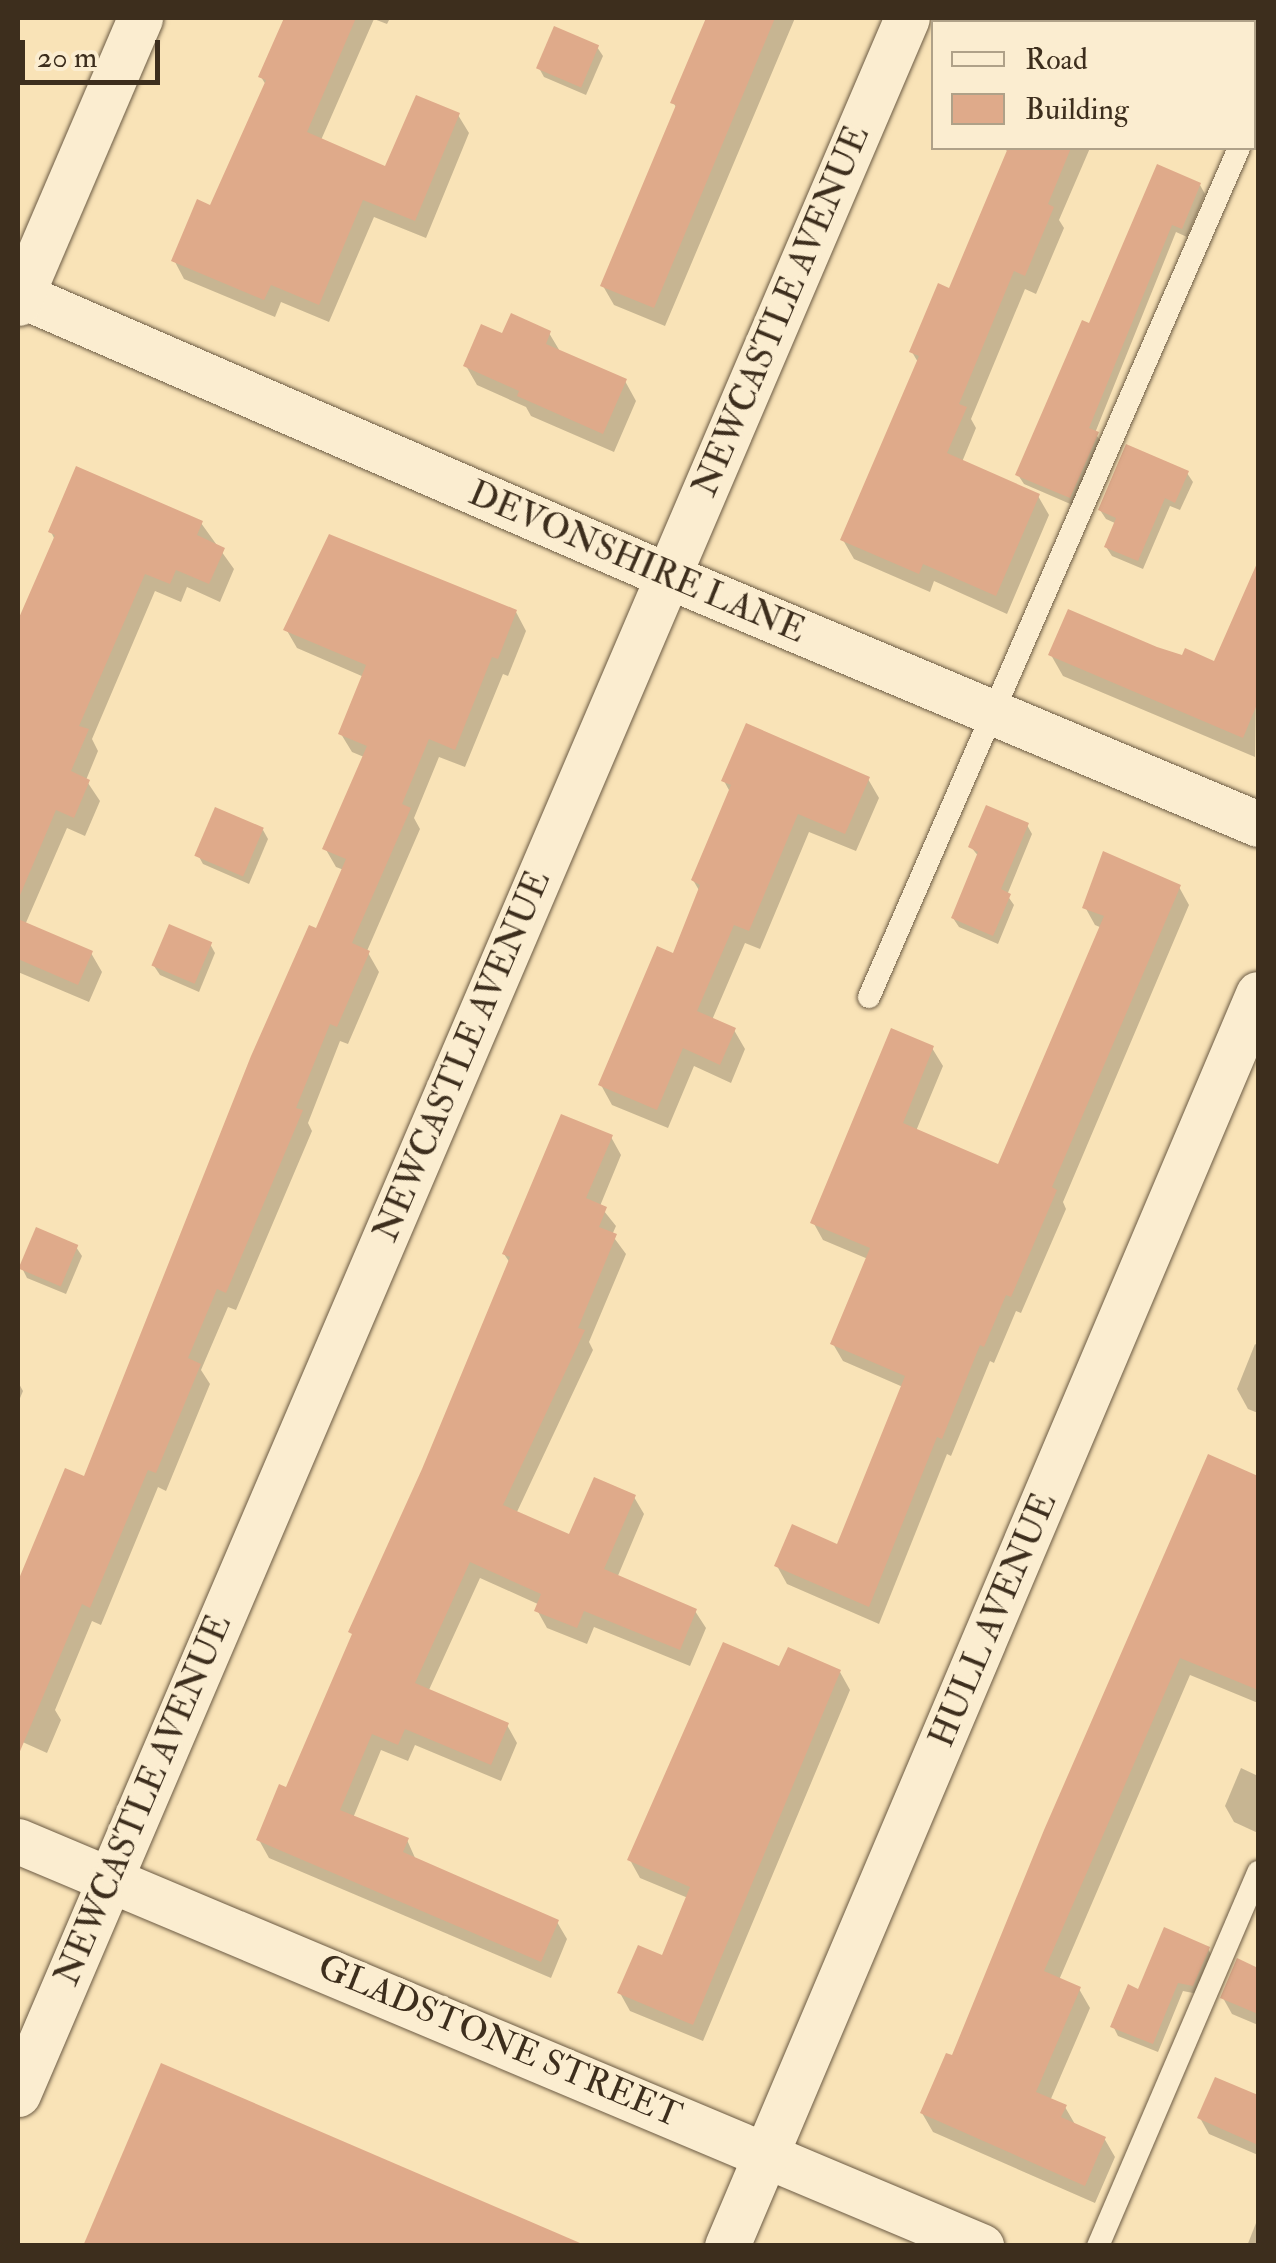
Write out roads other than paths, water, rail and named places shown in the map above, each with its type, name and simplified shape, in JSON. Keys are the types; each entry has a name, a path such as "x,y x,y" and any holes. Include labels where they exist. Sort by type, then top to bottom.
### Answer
{"street":[{"path":"19,298 140,18"},
{"name":"NEWCASTLE AVENUE","path":"18,2094 907,18"},
{"name":"DEVONSHIRE LANE","path":"19,298 1258,824"},
{"name":"HULL AVENUE","path":"727,2246 1258,994"},
{"name":"GLADSTONE STREET","path":"18,1841 980,2246"}],"lane":[{"path":"869,998 1238,150"},
{"path":"1098,2246 1258,1872"}]}
